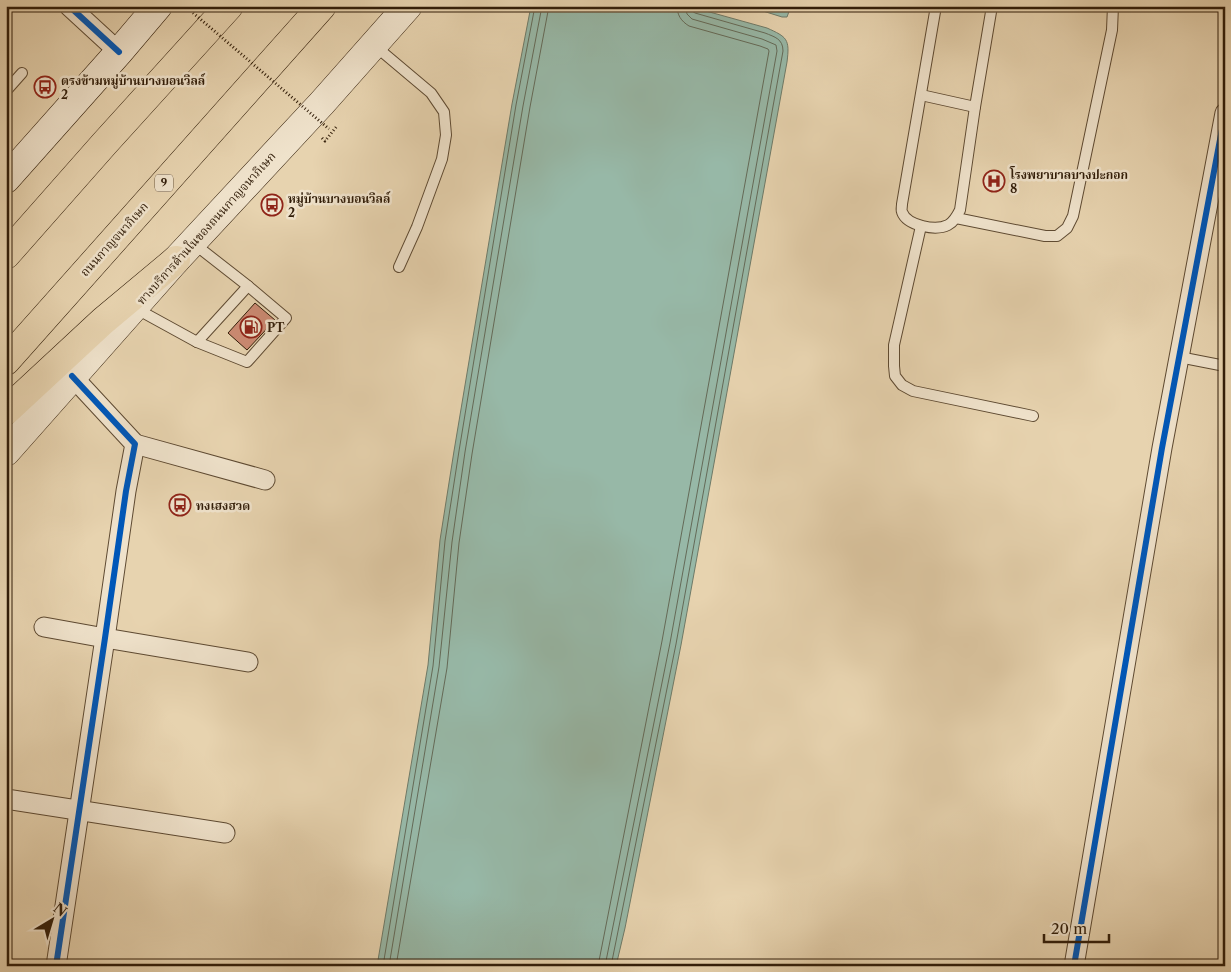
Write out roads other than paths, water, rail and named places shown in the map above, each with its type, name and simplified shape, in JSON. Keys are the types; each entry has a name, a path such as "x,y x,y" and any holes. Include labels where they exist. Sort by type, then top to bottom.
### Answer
{"highway":[{"path":"6,256 229,6"},
{"name":"ถนนกาญจนาภิเษก","path":"6,361 322,6"},
{"path":"6,238 104,144"},
{"path":"6,411 103,321 184,251"}],"main road":[{"path":"6,179 158,6"},
{"name":"ทางบริการด้านในของถนนกาญจนาภิเษก","path":"6,452 184,251 315,110 408,6"}],"street":[{"path":"76,8 119,52"},
{"path":"1074,966 1162,448 1225,113"},
{"path":"72,376 135,444 265,480"},
{"path":"56,966 126,491 135,444"},
{"path":"44,626 248,662"},
{"path":"6,799 225,834"}],"lane":[{"path":"936,6 902,213 906,218 921,226 940,227 948,225 956,218 960,210 992,6"},
{"path":"956,218 1044,236 1058,236 1067,228 1073,216 1112,30 1113,6"},
{"path":"373,44 431,94 444,112 446,135 442,159 417,227 399,267"},
{"path":"6,91 22,73"},
{"path":"921,95 975,107"},
{"path":"921,226 894,345 895,376 902,385 913,391 1033,416"},
{"path":"134,307 197,342 248,362 286,318 248,286 184,251"},
{"path":"197,342 248,286"},
{"path":"1179,357 1225,366"}],"water":[{"path":"531,6 688,6 767,28 779,34 786,40 788,48 787,62 681,645 616,966 377,966 428,665 440,540 454,451 512,104"},
{"path":"747,6 791,6 787,17 782,17"}],"place":[{"name":"ตรงข้ามหมู่บ้านบางบอนวิลล์ 2","path":"45,87"},
{"name":"โรงพยาบาลบางปะกอก 8","path":"994,181"},
{"name":"หมู่บ้านบางบอนวิลล์ 2","path":"272,205"},
{"name":"PT","path":"251,327"},
{"name":"ทงเฮงฮวด","path":"180,505"}]}
